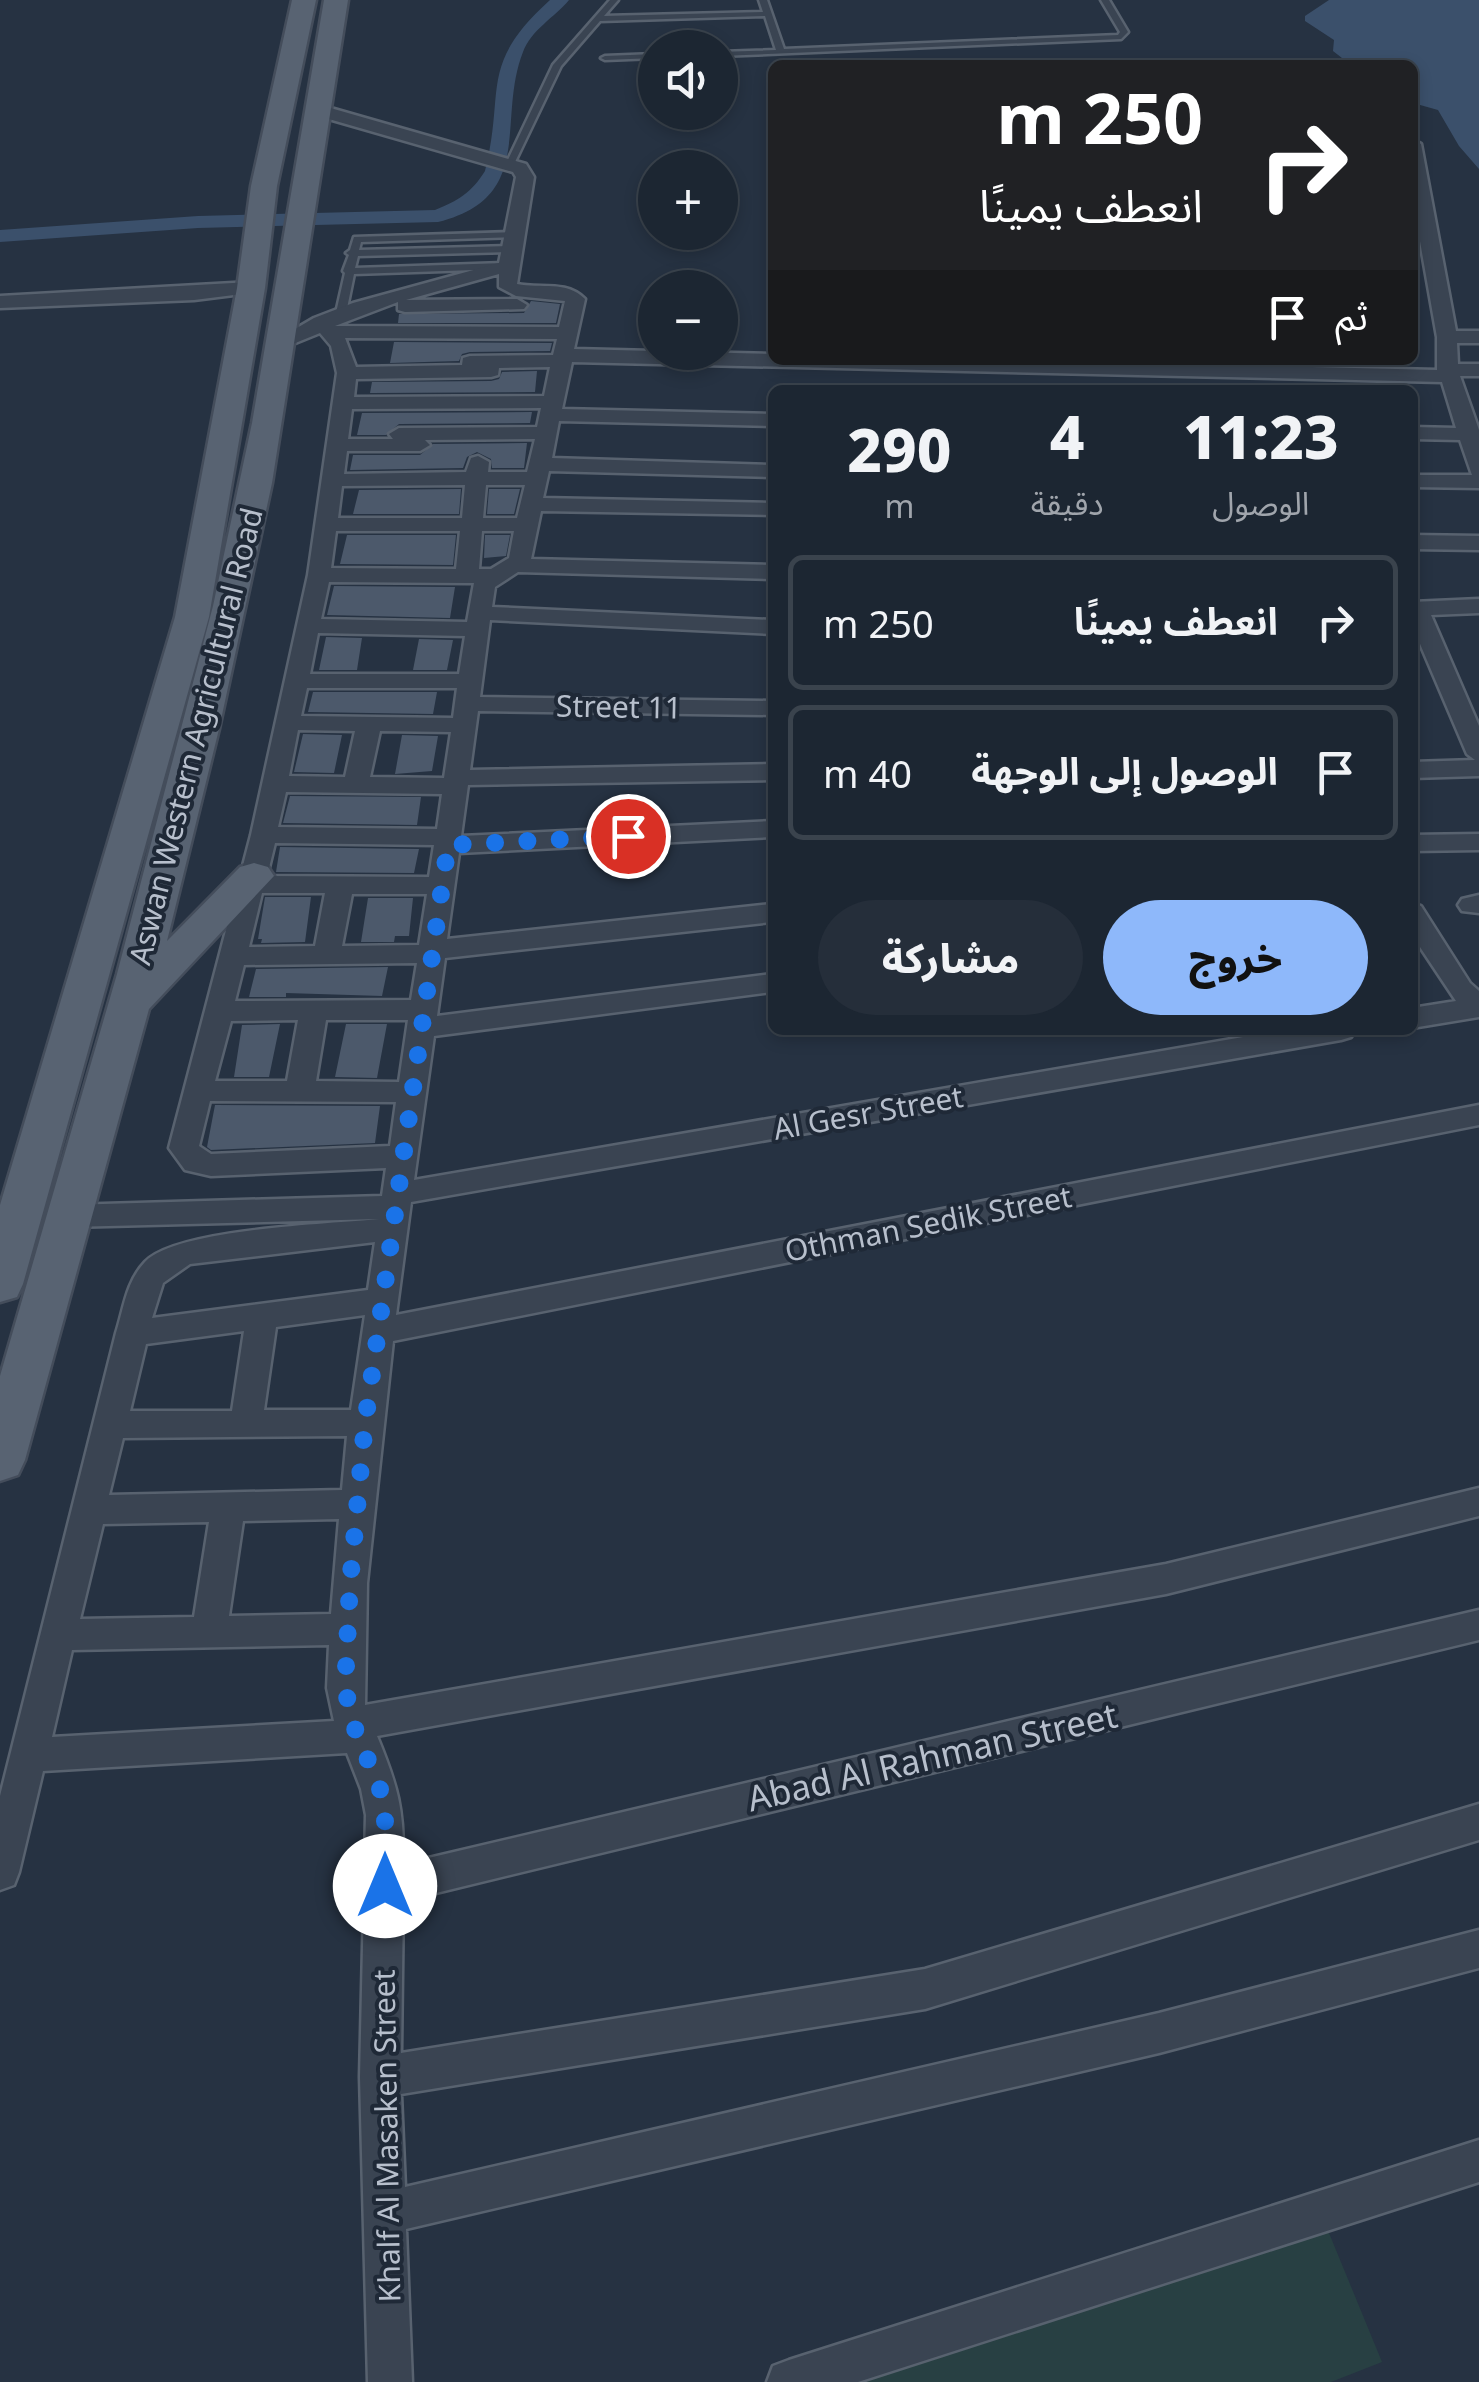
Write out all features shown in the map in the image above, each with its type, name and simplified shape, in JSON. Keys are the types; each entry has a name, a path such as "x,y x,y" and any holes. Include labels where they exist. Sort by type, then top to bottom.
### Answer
{"main road":[{"name":"Aswan Western Agricultural Road","path":"0,1284 192,617 251,288 264,186 304,0"},
{"name":"Aswan Western Agricultural Road","path":"0,1460 131,1002 220,652 283,342 314,109 336,0"},
{"path":"131,1002 253,880"},
{"path":"41,1134 92,1135"}],"street":[{"path":"314,109 523,171 513,269 516,333"},
{"path":"1418,191 1447,338 1448,373 1472,421 1479,471"},
{"path":"283,342 339,318 513,269"},
{"path":"339,318 513,269"},
{"name":"Khalf Al Masaken Street","path":"390,2382 380,2077 385,1814 380,1789 355,1730 345,1688 348,1628 365,1423 484,584 541,460 573,296 513,269"},
{"path":"0,302 251,288"},
{"path":"339,318 436,332 516,333 564,350"},
{"path":"339,318 347,373 319,575 264,835 184,1148 195,1162 211,1165 402,1156"},
{"path":"430,367 436,332"},
{"path":"1447,338 1479,338"},
{"path":"347,373 491,367 564,350 768,360"},
{"path":"884,365 1204,380 1479,370"},
{"path":"491,367 488,402 541,460 768,471"},
{"path":"343,403 488,402"},
{"path":"398,440 404,403"},
{"path":"333,480 476,479 541,460 768,421"},
{"path":"1418,432 1472,421"},
{"path":"480,439 472,525 492,572"},
{"path":"338,445 480,439 541,460 768,509"},
{"path":"326,524 472,525 541,460"},
{"path":"399,525 405,479"},
{"path":"1418,481 1479,482"},
{"path":"1418,542 1479,543"},
{"path":"319,575 768,572"},
{"path":"1418,609 1479,606"},
{"path":"1418,616 1479,754"},
{"path":"296,682 478,621 768,626"},
{"path":"308,626 383,654 467,703"},
{"path":"287,723 369,724 467,703"},
{"name":"Street 11","path":"467,703 768,708"},
{"path":"356,785 369,724"},
{"path":"1418,770 1479,768"},
{"path":"274,784 768,772"},
{"path":"264,835 448,841 768,829"},
{"path":"1418,843 1479,842"},
{"path":"253,880 440,886"},
{"path":"327,956 340,885"},
{"path":"233,956 431,952 768,913"},
{"path":"1418,920 1475,999 1418,1016"},
{"path":"219,1010 314,1010 421,1019 768,983"},
{"path":"300,1091 314,1010"},
{"name":"Al Gesr Street","path":"394,1210 1314,1035"},
{"path":"199,1091 410,1092"},
{"name":"Othman Sedik Street","path":"132,1333 262,1316 379,1316 1479,1116"},
{"path":"69,1216 394,1210"},
{"path":"0,1872 132,1333 150,1275 173,1256 394,1210"},
{"path":"246,1424 262,1316"},
{"path":"109,1425 365,1423"},
{"path":"28,1755 355,1730 1166,1580 1479,1502"},
{"path":"88,1510 358,1504"},
{"path":"209,1632 228,1506"},
{"name":"Abad Al Rahman Street","path":"385,1886 1479,1625"},
{"path":"57,1635 348,1628"},
{"path":"380,2077 926,1990 1479,1822"},
{"path":"385,2213 1160,2033 1479,1949"},
{"path":"789,2382 1479,2161"}],"lane":[{"path":"506,163 556,65 614,0"},
{"path":"764,0 781,52"},
{"path":"738,53 1121,37 1124,32 1105,0"},
{"path":"597,19 768,14"},
{"path":"606,58 638,57"},
{"path":"339,318 351,253 513,269"},
{"path":"348,271 513,269"}],"green space":[{"path":"1322,2216 1382,2362 1331,2382 859,2382"}],"water":[{"path":"1329,0 1479,0 1479,169 1459,146 1438,110 1418,104 1418,60 1345,60 1333,51 1334,40 1305,21 1305,16"}],"building":[{"path":"531,301 560,304 556,323 398,323 399,314 524,313"},
{"path":"394,342 552,343 550,351 470,352 462,354 459,361 390,363"},
{"path":"537,371 535,392 370,393 372,382 491,381 499,379 502,372"},
{"path":"532,412 530,423 399,424 386,435 357,435 362,413"},
{"path":"527,443 524,468 492,468 491,459 477,452 467,457 463,468 350,470 353,455 420,455 433,444"},
{"path":"461,489 459,514 353,514 359,490"},
{"path":"489,489 520,489 514,514 487,514"},
{"path":"347,535 456,535 453,565 340,564"},
{"path":"485,535 510,535 506,556 484,558"},
{"path":"334,586 455,587 450,618 327,615"},
{"path":"326,637 362,638 357,670 319,670"},
{"path":"419,639 453,640 447,670 413,670"},
{"path":"313,692 437,692 433,714 308,712"},
{"path":"303,734 342,735 334,773 294,772"},
{"path":"402,735 438,736 432,771 395,774"},
{"path":"290,796 421,797 417,825 283,823"},
{"path":"280,847 419,849 414,873 276,872"},
{"path":"265,897 311,897 305,942 261,943 262,939 258,939"},
{"path":"368,898 413,898 409,936 395,936 394,942 361,942"},
{"path":"388,967 382,996 286,993 286,997 249,997 256,969"},
{"path":"280,1024 269,1077 234,1077 242,1025"},
{"path":"346,1024 387,1024 377,1078 335,1077"},
{"path":"215,1105 380,1106 375,1143 211,1150 207,1147"}],"waterway":[{"path":"0,236 198,222 438,216 466,205 484,190 495,171 513,53 527,31 560,0"}],"route":[{"path":"385,1886 385,1814 380,1789 347,1707 350,1583 365,1423 448,845 628,836"}]}
